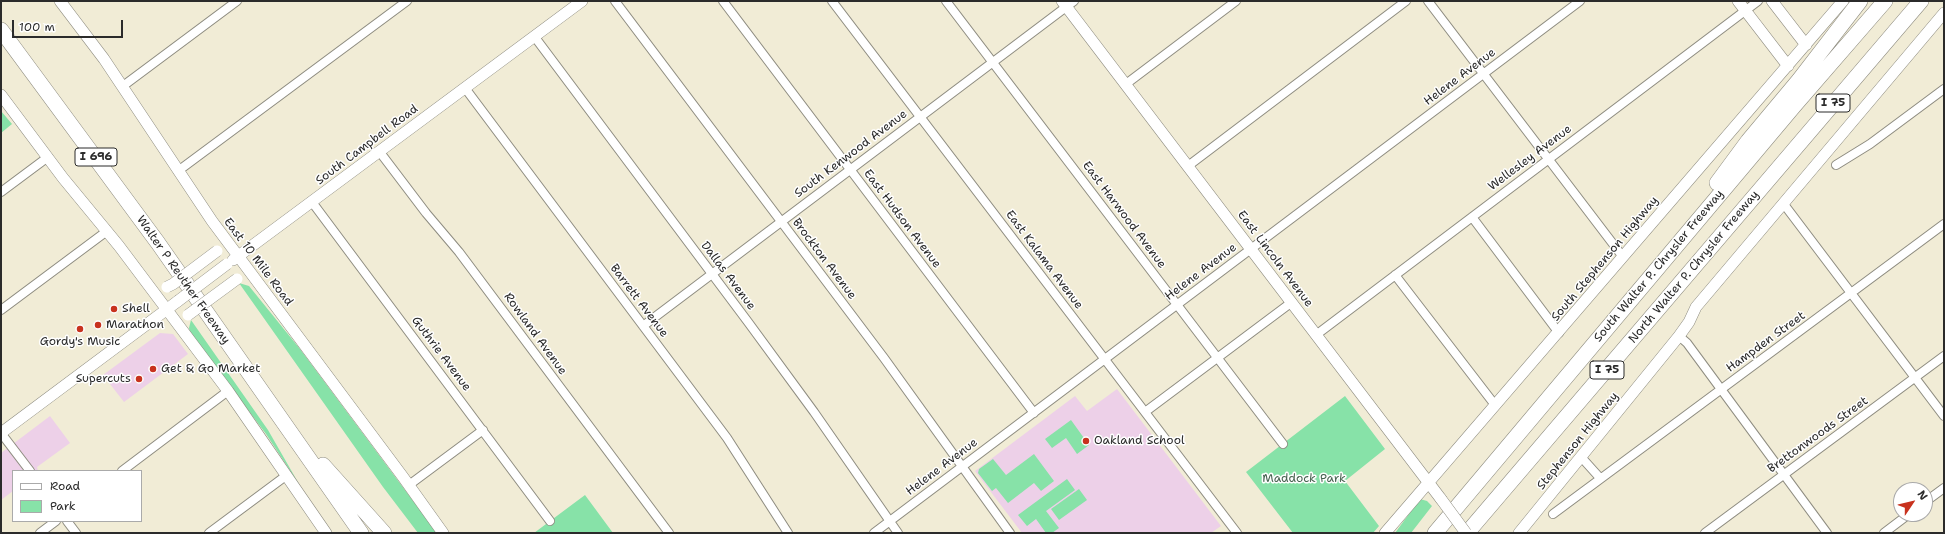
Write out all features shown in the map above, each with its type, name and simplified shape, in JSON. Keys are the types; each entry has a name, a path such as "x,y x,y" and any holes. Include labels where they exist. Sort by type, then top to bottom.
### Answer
{"highway":[{"path":"1651,275 1748,141 1804,74 1860,1"},
{"name":"South Walter P. Chrysler Freeway","path":"1435,533 1651,275 1885,1"},
{"name":"North Walter P. Chrysler Freeway","path":"1466,533 1920,1"},
{"name":"Walter P Reuther Freeway","path":"1,30 158,243 361,533"},
{"path":"276,413 384,533"}],"main road":[{"name":"South Campbell Road","path":"1,433 582,1"},
{"path":"1738,1 1788,66"},
{"path":"1772,1 1806,45"},
{"name":"South Stephenson Highway","path":"1385,533 1559,333 1843,1"},
{"name":"East 10 Mile Road","path":"64,2 123,86 219,231 409,485 443,533"},
{"name":"East Lincoln Avenue","path":"1068,3 1126,84 1466,533"},
{"name":"Stephenson Highway","path":"1519,533 1582,458 1679,336 1689,322 1696,307 1783,202 1944,13"},
{"path":"1,95 186,334 228,391 326,533"},
{"path":"107,231 134,257 157,284 167,287 217,250 220,242 219,231"},
{"path":"186,334 183,327 188,315 237,279 244,279 253,286 265,302 303,343"}],"street":[{"path":"123,86 237,1"},
{"path":"178,171 408,1"},
{"name":"Brockton Avenue","path":"615,1 884,358 1010,533"},
{"name":"East Hudson Avenue","path":"724,1 1034,413"},
{"name":"East Kalama Avenue","path":"832,1 1237,533"},
{"name":"East Harwood Avenue","path":"946,1 1283,444"},
{"path":"1126,84 1236,1"},
{"path":"1188,166 1406,1"},
{"path":"1428,1 1623,257"},
{"name":"Helene Avenue","path":"874,533 1580,1"},
{"name":"Wellesley Avenue","path":"1316,335 1758,1"},
{"name":"South Kenwood Avenue","path":"643,326 921,117 1068,3"},
{"name":"Dallas Avenue","path":"534,36 814,412 898,533"},
{"name":"Barrett Avenue","path":"465,88 727,438 788,533"},
{"path":"1836,165 1870,144 1944,89"},
{"name":"Rowland Avenue","path":"380,151 426,213 456,247 669,533"},
{"path":"1,192 48,157"},
{"name":"Guthrie Avenue","path":"312,202 550,520"},
{"path":"1783,202 1944,416"},
{"path":"1472,217 1559,333"},
{"name":"Hampden Street","path":"1553,514 1944,224"},
{"path":"1,310 107,231"},
{"path":"1395,275 1495,405"},
{"path":"1145,412 1292,302"},
{"path":"1679,336 1687,343 1828,533"},
{"name":"Brettonwoods Street","path":"1705,533 1944,356"},
{"path":"123,470 228,391"},
{"path":"409,485 483,430"},
{"path":"1,433 29,470"},
{"path":"1582,458 1600,478"},
{"path":"209,533 287,475"},
{"path":"1933,496 1944,488"},
{"path":"40,533 55,522"},
{"path":"68,522 76,533"},
{"path":"1884,533 1898,522"}],"shaded area":[{"path":"160,333 173,334 188,354 124,402 103,375"},
{"name":"Oakland School","path":"1117,389 1221,526 1211,533 1022,533 975,471 1075,396 1087,411"},
{"path":"50,416 70,443 37,467 38,470 12,470 12,492 1,500 1,453"}],"green space":[{"path":"1,111 12,124 1,133"},
{"path":"239,283 249,286 300,349 437,533 418,533 383,487"},
{"path":"191,320 268,430 299,484 266,434 190,333 189,328"},
{"name":"Maddock Park","path":"1345,396 1385,449 1345,481 1379,526 1373,533 1293,533 1246,472"},
{"path":"1071,420 1089,445 1077,454 1066,438 1052,448 1045,439"},
{"path":"1034,454 1054,481 1041,491 1034,483 1008,503 996,488 992,491 978,473 979,469 993,459 1006,475"},
{"path":"1067,479 1075,490 1046,511 1059,528 1052,533 1046,533 1036,519 1027,526 1018,515"},
{"path":"1079,489 1087,500 1059,520 1051,509"},
{"path":"585,495 613,533 534,533"},
{"path":"1420,499 1427,501 1432,506 1411,533 1395,533"}],"place":[{"name":"Shell","path":"114,309"},
{"name":"Marathon","path":"98,325"},
{"name":"Gordy's Music","path":"80,329"},
{"name":"Get & Go Market","path":"153,369"},
{"name":"Supercuts","path":"139,379"},
{"name":"Oakland School","path":"1086,441"}]}
